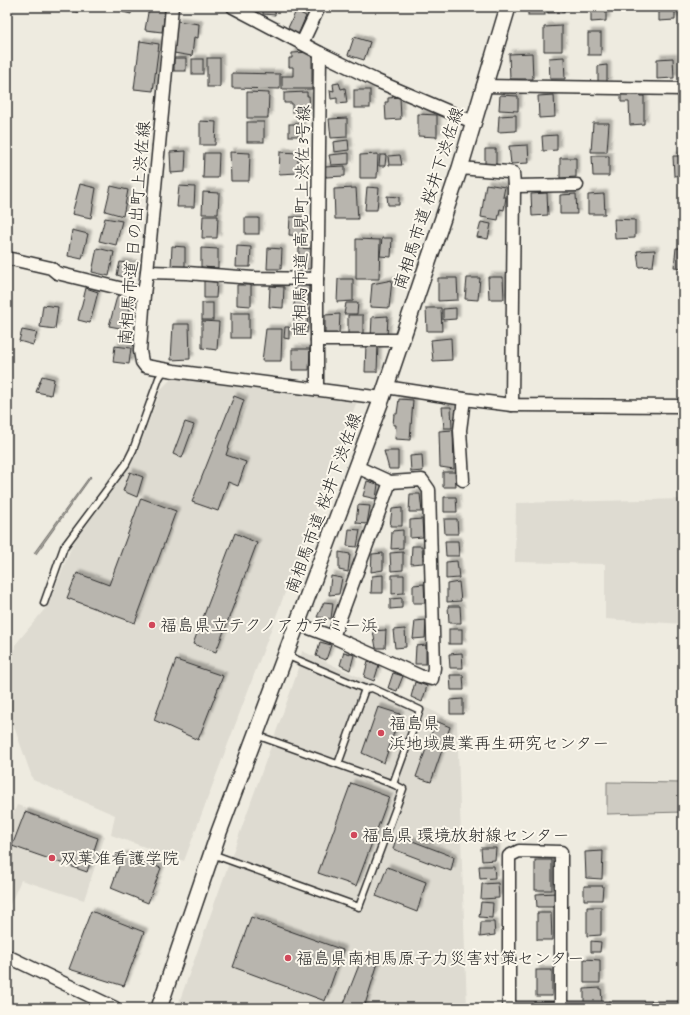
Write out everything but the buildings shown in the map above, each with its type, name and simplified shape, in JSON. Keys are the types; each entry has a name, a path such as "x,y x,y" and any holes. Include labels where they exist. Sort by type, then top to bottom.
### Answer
{"street":[{"name":"南相馬市道 日の出町上渋佐線","path":"172,7 144,294 140,351 142,362 145,366 164,370 317,389 384,392 512,405 683,406"},
{"path":"233,7 377,81 473,122"},
{"path":"302,43 319,7"},
{"name":"南相馬市道 桜井下渋佐線","path":"159,1008 212,854 384,392 460,168 483,86 508,7"},
{"name":"南相馬市道 高見町上渋佐3号線","path":"317,389 316,340 320,53"},
{"path":"483,86 683,89"},
{"path":"460,168 513,173 512,405"},
{"path":"514,186 577,186"},
{"path":"7,258 51,268 57,273 144,294"},
{"path":"147,272 187,272 252,278 317,279"},
{"path":"316,340 402,340"},
{"path":"463,480 460,430 464,399"},
{"path":"298,624 333,637 420,676 432,678 434,668 429,490 422,480 390,482 357,467"},
{"path":"333,637 390,482"},
{"path":"561,1007 561,852 519,852 509,856 509,1008 683,1008"},
{"path":"7,956 115,1008"}],"lane":[{"path":"44,603 64,547 126,464 133,450 159,378 164,370"},
{"path":"286,655 365,689 372,688 420,710 393,784"},
{"path":"338,764 365,689"},
{"path":"212,854 359,907 403,789 393,784 256,735"}],"shaded area":[{"name":"福島県立テクノアカデミー浜","path":"173,377 357,401 184,861 111,835 115,815 33,780 7,707 15,645 48,605 73,543 134,460 161,389"},
{"path":"90,476 91,477 36,554 34,553"},
{"path":"683,499 683,624 605,619 605,564 515,562 516,503"},
{"path":"302,651 457,722 467,1008 177,1008 299,668"},
{"path":"607,782 683,783 683,812 607,814"},
{"name":"双葉准看護学院","path":"17,805 105,836 84,900 21,880 7,911 7,829"}],"place":[{"name":"福島県立テクノアカデミー浜","path":"152,625"},
{"name":"福島県 浜地域農業再生研究センター","path":"381,733"},
{"name":"福島県 環境放射線センター","path":"354,835"},
{"name":"双葉准看護学院","path":"52,858"},
{"name":"福島県南相馬原子力災害対策センター","path":"288,958"}]}
